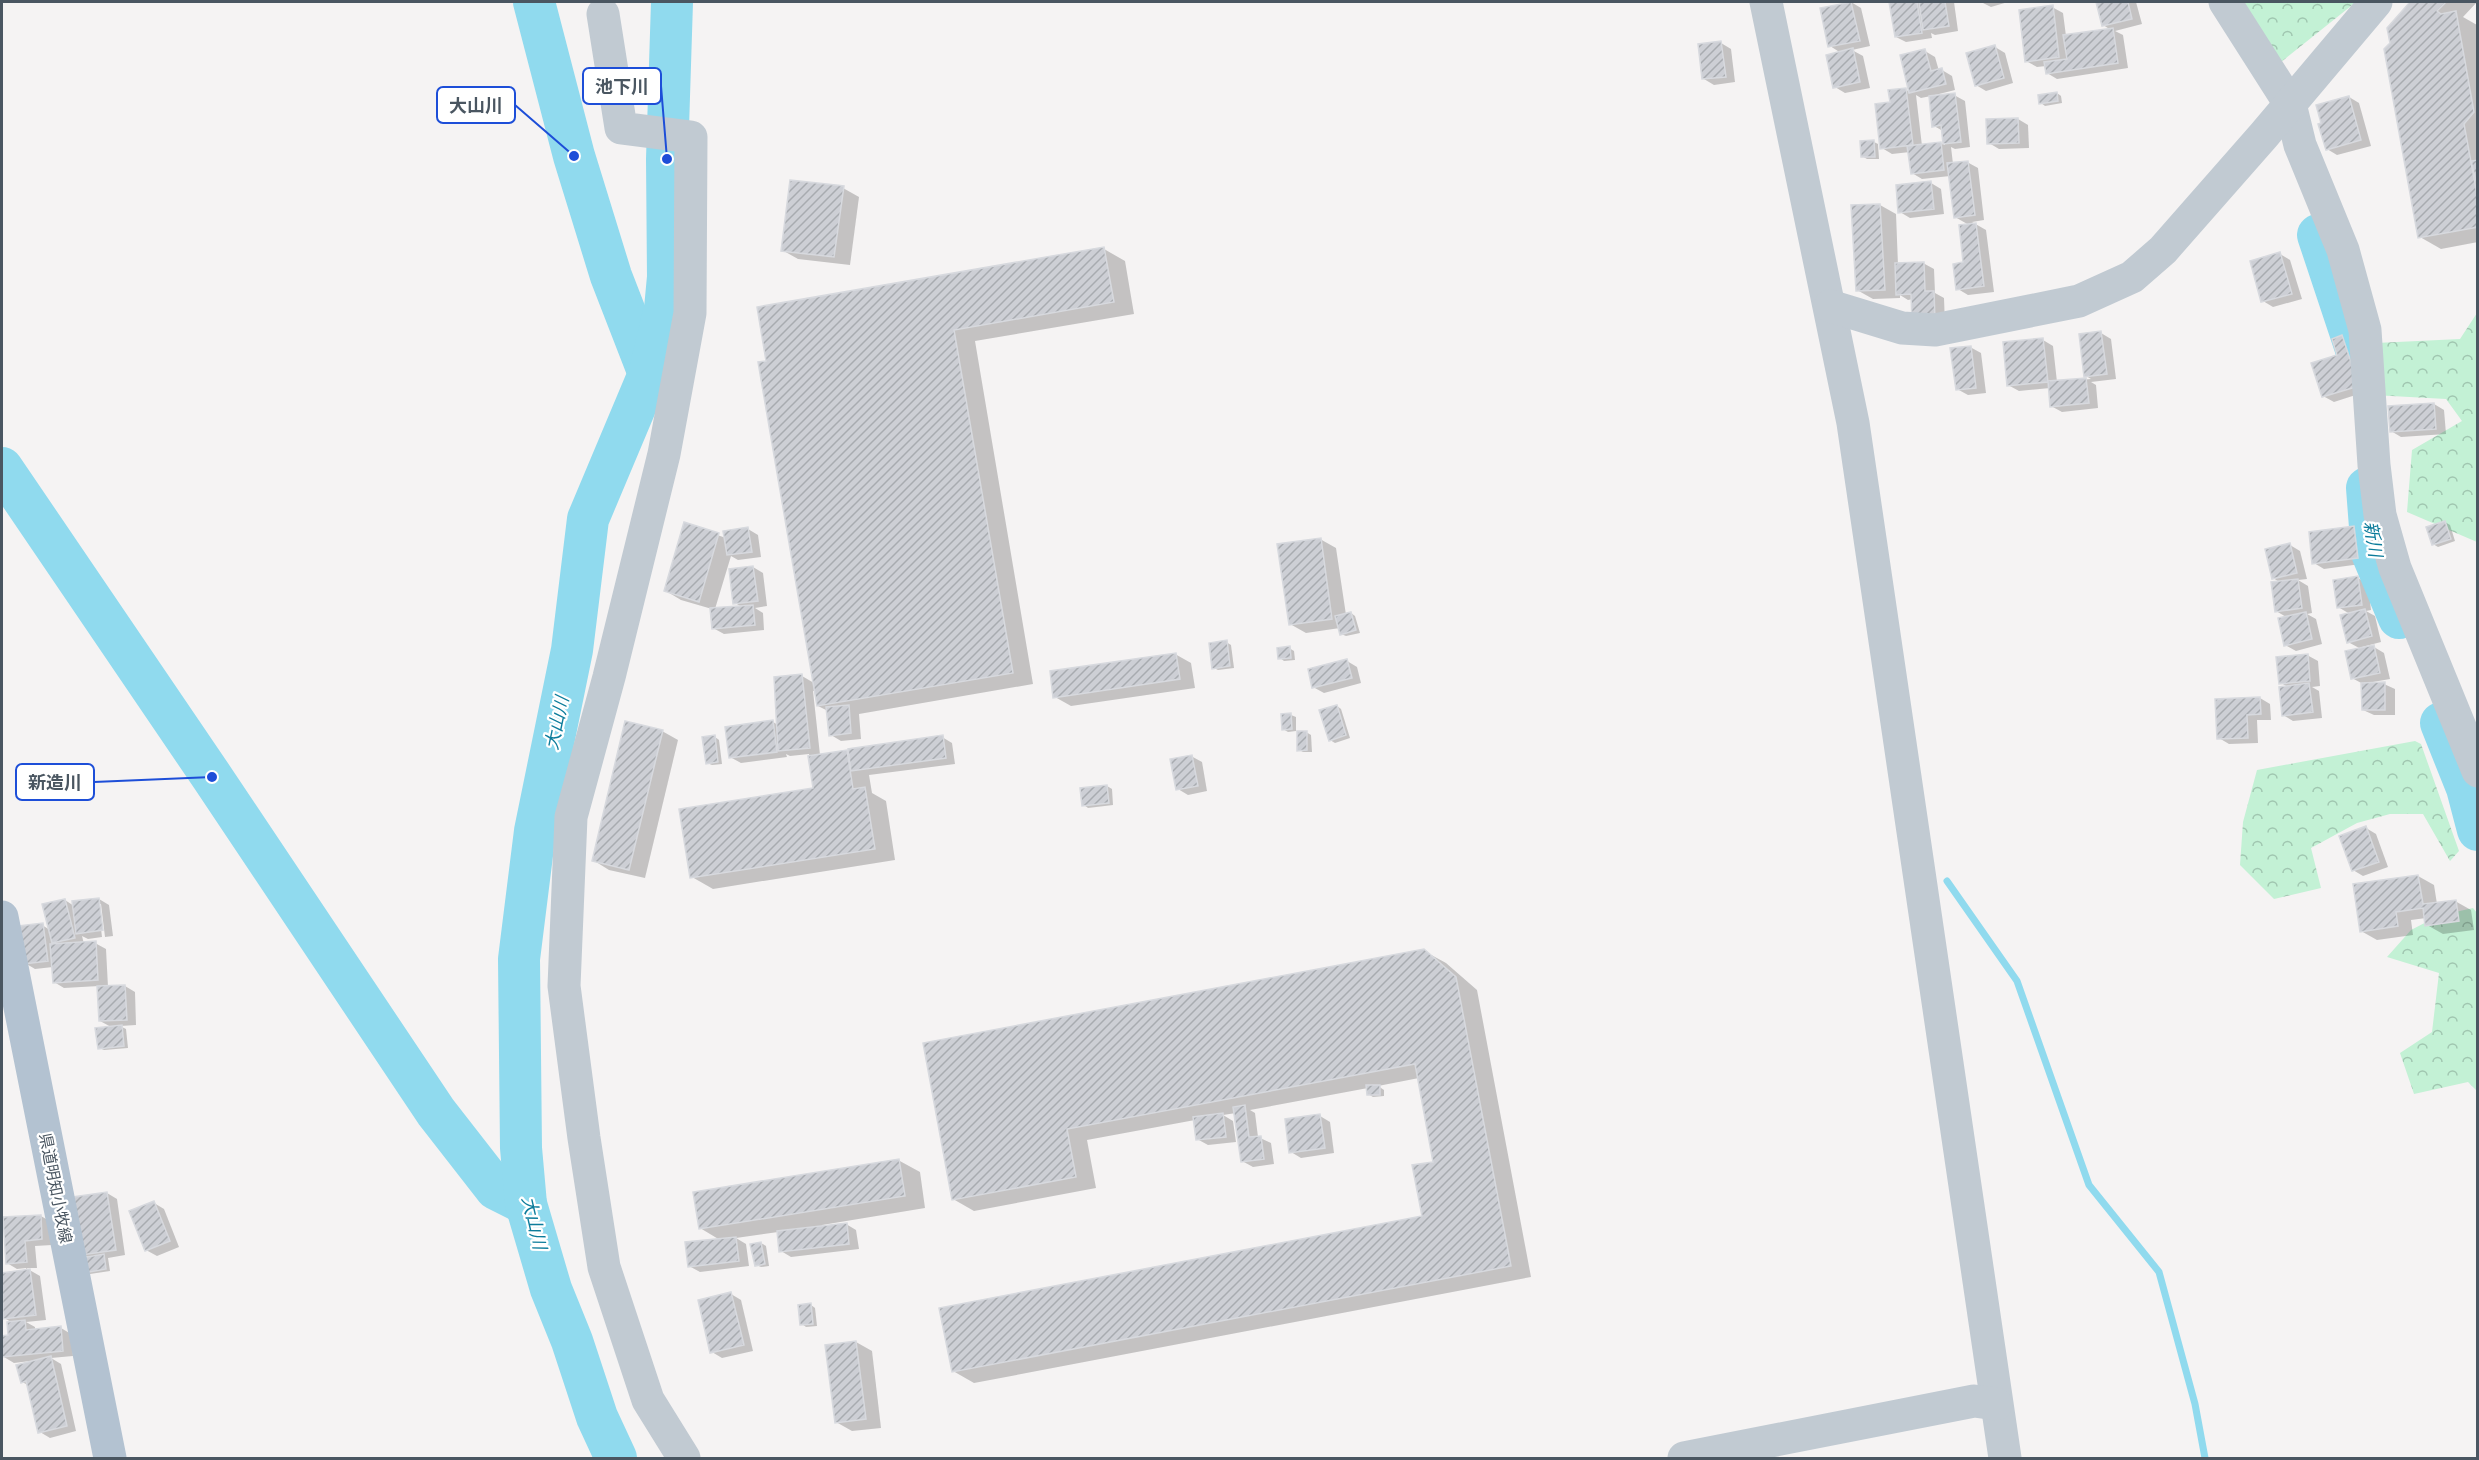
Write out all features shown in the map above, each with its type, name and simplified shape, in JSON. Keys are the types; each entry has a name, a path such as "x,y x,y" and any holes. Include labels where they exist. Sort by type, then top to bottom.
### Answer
{"main road":[{"name":"県道明知小牧線","path":"2,917 110,1458"}],"street":[{"path":"1766,2 1853,423 2005,1458"},
{"path":"2225,2 2290,104 2300,145 2343,250 2366,330 2374,465 2380,515 2392,557 2478,771"},
{"path":"1830,306 1902,328 1935,330 2079,301 2132,277 2163,250 2376,2"},
{"path":"603,14 621,128 691,137 690,313 664,454 609,677 571,817 564,986 604,1267 648,1400 684,1458"},
{"path":"1684,1458 1974,1401 1996,1404"}],"green space":[{"path":"2235,2 2356,2 2271,70"},
{"path":"2477,313 2477,542 2407,512 2412,450 2462,421 2446,399 2373,395 2376,343 2460,339"},
{"path":"2415,741 2421,744 2459,851 2450,861 2423,814 2390,814 2357,823 2311,848 2321,888 2274,899 2240,865 2243,822 2257,770"},
{"path":"2473,908 2477,913 2477,1091 2468,1082 2414,1094 2400,1053 2432,1032 2439,973 2387,957 2411,930 2438,916"}],"building":[{"path":"1851,2 1860,41 1828,47 1820,8"},
{"path":"1889,2 1917,2 1922,33 1895,37"},
{"path":"1919,2 1945,2 1949,26 1923,30"},
{"path":"2096,2 2128,2 2132,19 2102,26"},
{"path":"2410,2 2446,2 2437,11 2441,14 2456,11 2474,112 2464,124 2478,200 2478,227 2418,238 2384,49 2390,43 2387,28"},
{"path":"2053,5 2059,57 2025,62 2019,10"},
{"path":"2113,28 2118,63 2046,74 2044,62 2067,59 2063,35"},
{"path":"1721,41 1726,77 1702,79 1698,44"},
{"path":"1995,45 2004,78 1975,86 1966,53"},
{"path":"1853,48 1860,82 1833,88 1826,55"},
{"path":"1925,49 1931,71 1942,68 1946,84 1909,93 1900,55"},
{"path":"1906,88 1913,145 1880,149 1875,104 1890,102 1888,90"},
{"path":"2057,92 2058,101 2039,104 2038,95"},
{"path":"1955,93 1961,142 1943,144 1941,125 1932,127 1929,96"},
{"path":"2349,96 2361,140 2326,150 2318,124 2321,123 2316,105"},
{"path":"2018,118 2019,143 1987,144 1986,119"},
{"path":"1874,140 1875,157 1861,157 1860,141"},
{"path":"1941,142 1944,170 1911,174 1907,146"},
{"path":"2478,160 2478,189 2471,161"},
{"path":"1968,161 1975,215 1954,218 1947,163"},
{"path":"790,180 844,186 834,257 781,251"},
{"path":"1931,181 1934,209 1898,213 1896,185"},
{"path":"1880,204 1885,290 1856,291 1851,205"},
{"path":"1976,223 1984,286 1956,290 1953,264 1963,262 1959,225"},
{"path":"1104,247 1114,302 954,330 1013,673 817,706 758,362 766,361 757,307"},
{"path":"2280,252 2292,294 2261,302 2250,261"},
{"path":"1924,262 1925,291 1934,291 1935,320 1912,321 1911,294 1896,295 1895,263"},
{"path":"2101,331 2107,374 2084,377 2079,334"},
{"path":"2342,335 2359,386 2322,397 2311,363 2337,355 2332,339"},
{"path":"2043,338 2048,382 2007,386 2003,342"},
{"path":"1971,346 1976,388 1956,390 1950,348"},
{"path":"2086,378 2089,403 2050,407 2048,381"},
{"path":"2434,403 2436,429 2390,432 2388,406"},
{"path":"2445,521 2451,539 2432,545 2426,527"},
{"path":"684,522 719,533 699,602 664,591"},
{"path":"2354,526 2358,558 2312,564 2309,532"},
{"path":"748,527 752,552 727,555 723,531"},
{"path":"1321,538 1332,619 1289,625 1277,544"},
{"path":"2290,543 2297,573 2272,579 2265,549"},
{"path":"753,566 758,601 733,604 729,569"},
{"path":"2358,576 2362,605 2337,608 2333,580"},
{"path":"2298,579 2302,608 2275,612 2271,582"},
{"path":"753,605 755,625 712,629 710,608"},
{"path":"2365,609 2372,636 2347,643 2340,615"},
{"path":"1351,612 1356,630 1340,635 1335,616"},
{"path":"2306,612 2312,639 2284,646 2278,618"},
{"path":"1227,640 1230,666 1212,669 1209,643"},
{"path":"2374,645 2380,673 2351,679 2345,651"},
{"path":"1290,646 1291,658 1278,659 1277,648"},
{"path":"1176,653 1180,679 1053,698 1050,671"},
{"path":"2308,654 2310,681 2279,684 2276,657"},
{"path":"1347,659 1352,678 1312,688 1308,669"},
{"path":"802,674 810,748 778,751 774,677"},
{"path":"2385,682 2385,710 2362,710 2361,683"},
{"path":"2309,683 2313,712 2282,716 2279,687"},
{"path":"2260,697 2261,714 2247,715 2248,738 2217,739 2215,699"},
{"path":"849,705 851,733 829,736 826,707"},
{"path":"1337,705 1346,735 1329,741 1319,710"},
{"path":"1291,713 1292,729 1282,730 1281,714"},
{"path":"773,720 777,752 729,758 725,727"},
{"path":"625,721 663,730 629,870 592,861"},
{"path":"1297,731 1307,731 1307,750 1297,751"},
{"path":"715,735 718,762 706,764 702,737"},
{"path":"943,735 946,758 851,771 848,749"},
{"path":"847,750 853,789 865,787 875,849 690,878 679,809 813,788 808,756"},
{"path":"1192,755 1198,786 1176,790 1170,759"},
{"path":"1107,785 1109,803 1082,806 1080,788"},
{"path":"2366,826 2379,862 2352,871 2339,836"},
{"path":"2418,875 2423,904 2456,900 2459,921 2425,926 2423,908 2396,912 2398,926 2360,932 2353,884"},
{"path":"99,898 103,930 76,934 72,901"},
{"path":"65,899 75,938 52,943 42,904"},
{"path":"43,923 48,961 24,964 19,926"},
{"path":"96,941 98,980 53,983 50,944"},
{"path":"1424,949 1456,977 1511,1266 952,1372 939,1308 1422,1216 1412,1165 1433,1162 1415,1064 1067,1129 1076,1177 952,1200 923,1043"},
{"path":"125,985 127,1020 99,1021 97,986"},
{"path":"122,1025 124,1046 98,1049 95,1028"},
{"path":"1366,1085 1380,1085 1380,1095 1367,1095"},
{"path":"1245,1105 1249,1137 1261,1136 1264,1159 1241,1162 1233,1107"},
{"path":"1223,1113 1226,1137 1196,1140 1193,1117"},
{"path":"1320,1114 1325,1148 1289,1153 1285,1119"},
{"path":"899,1159 905,1196 699,1229 693,1192"},
{"path":"107,1192 116,1250 81,1255 73,1197"},
{"path":"154,1201 170,1241 145,1251 129,1211"},
{"path":"41,1215 42,1239 25,1241 27,1262 6,1264 3,1217"},
{"path":"847,1223 849,1244 779,1252 777,1231"},
{"path":"736,1237 739,1261 688,1267 685,1242"},
{"path":"761,1242 765,1264 755,1266 750,1244"},
{"path":"104,1254 106,1269 84,1273 81,1258"},
{"path":"30,1269 36,1315 3,1319 2,1273"},
{"path":"731,1292 744,1345 710,1353 698,1300"},
{"path":"811,1303 813,1324 800,1325 798,1305"},
{"path":"25,1320 26,1330 61,1326 63,1351 2,1357 2,1336 8,1335 7,1322"},
{"path":"856,1341 866,1419 835,1423 825,1345"},
{"path":"51,1356 67,1426 38,1433 26,1381 21,1383 16,1365"}],"waterway":[{"name":"大山川","path":"534,2 574,156 611,276 649,374"},
{"name":"大山川","path":"616,1458 597,1417 572,1341 551,1289 526,1204 521,1148 519,959 535,831 572,650 588,519 649,374 665,309 668,277 667,159 672,2"},
{"name":"新川","path":"2318,235 2357,357"},
{"path":"2,468 436,1112 496,1189 526,1204"},
{"name":"新川","path":"2367,488 2372,553 2399,618"},
{"name":"新川","path":"2441,723 2467,788 2478,830"},
{"path":"1947,881 2017,981 2089,1185 2159,1272 2195,1404 2205,1458"}],"place":[{"name":"大山川","path":"574,156"},
{"name":"池下川","path":"667,159"},
{"name":"新造川","path":"212,777"}]}
